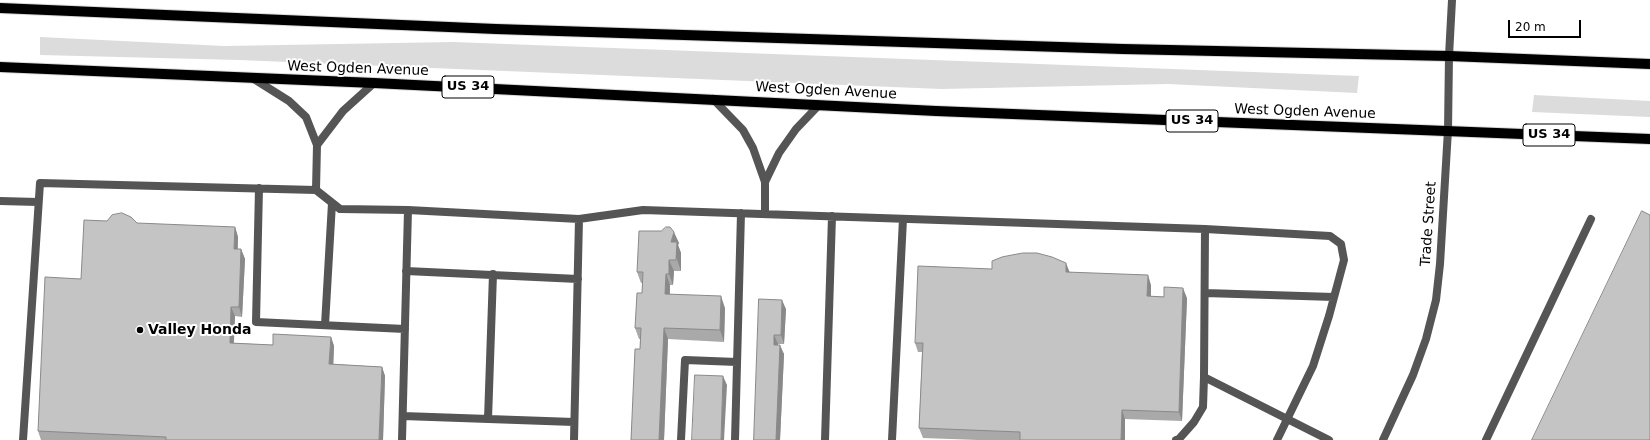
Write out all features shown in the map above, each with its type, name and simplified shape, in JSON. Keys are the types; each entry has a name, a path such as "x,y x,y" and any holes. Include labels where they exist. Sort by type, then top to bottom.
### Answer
{"main road":[{"path":"0,8 488,29 1115,49 1449,56 1650,64"},
{"name":"West Ogden Avenue","path":"0,67 374,83 960,112 1650,139"}],"street":[{"name":"Trade Street","path":"1383,440 1413,375 1426,339 1436,300 1440,264 1448,130 1449,56 1452,0"},
{"path":"254,79 289,101 306,117 317,144 316,190"},
{"path":"317,144 343,111 374,83"},
{"path":"713,99 743,130 753,148 765,182 765,214"},
{"path":"765,182 779,153 796,129 819,105"},
{"path":"23,440 40,183 316,190 340,209 408,210 580,218 643,210 1205,229 1330,236 1341,244 1344,260 1313,366 1277,440"},
{"path":"259,188 256,322 405,329"},
{"path":"0,201 38,202"},
{"path":"325,325 332,203"},
{"path":"402,440 408,210"},
{"path":"735,440 741,213"},
{"path":"824,440 832,216"},
{"path":"574,440 580,218"},
{"path":"892,440 902,219"},
{"path":"1486,440 1592,219"},
{"path":"1176,440 1179,439 1194,422 1203,407 1205,229"},
{"path":"406,271 578,278"},
{"path":"488,419 494,274"},
{"path":"1205,293 1334,298"},
{"path":"681,440 685,360 737,362"},
{"path":"1204,377 1329,440"},
{"path":"403,416 574,422"}],"shaded area":[{"path":"40,37 224,46 453,42 1359,76 1357,93 1168,84 941,89 239,60 40,55"},
{"path":"1534,95 1650,101 1650,117 1532,112"}],"building":[{"path":"1642,211 1650,215 1650,440 1532,440"},
{"name":"Valley Honda","path":"122,213 131,217 137,223 235,227 234,249 241,249 239,307 231,307 230,343 273,345 273,334 331,337 329,364 382,367 379,440 166,440 166,437 38,431 45,277 81,279 84,220 107,221 112,215"},
{"path":"666,227 670,227 674,232 671,242 677,242 676,260 669,260 669,274 666,274 665,294 721,296 720,330 664,328 659,440 631,440 635,349 640,349 641,328 635,328 637,293 642,293 643,272 637,272 639,231 661,231"},
{"path":"1023,253 1037,253 1066,263 1066,272 1148,275 1147,296 1164,297 1164,287 1183,288 1179,412 1122,410 1121,440 1020,440 1020,432 919,428 923,343 915,343 918,266 992,269 992,261 1002,257"},
{"path":"759,299 782,300 781,335 774,335 774,345 780,345 776,440 754,440"},
{"path":"695,375 723,376 721,440 692,440"}],"place":[{"name":"Valley Honda","path":"140,330"}]}
